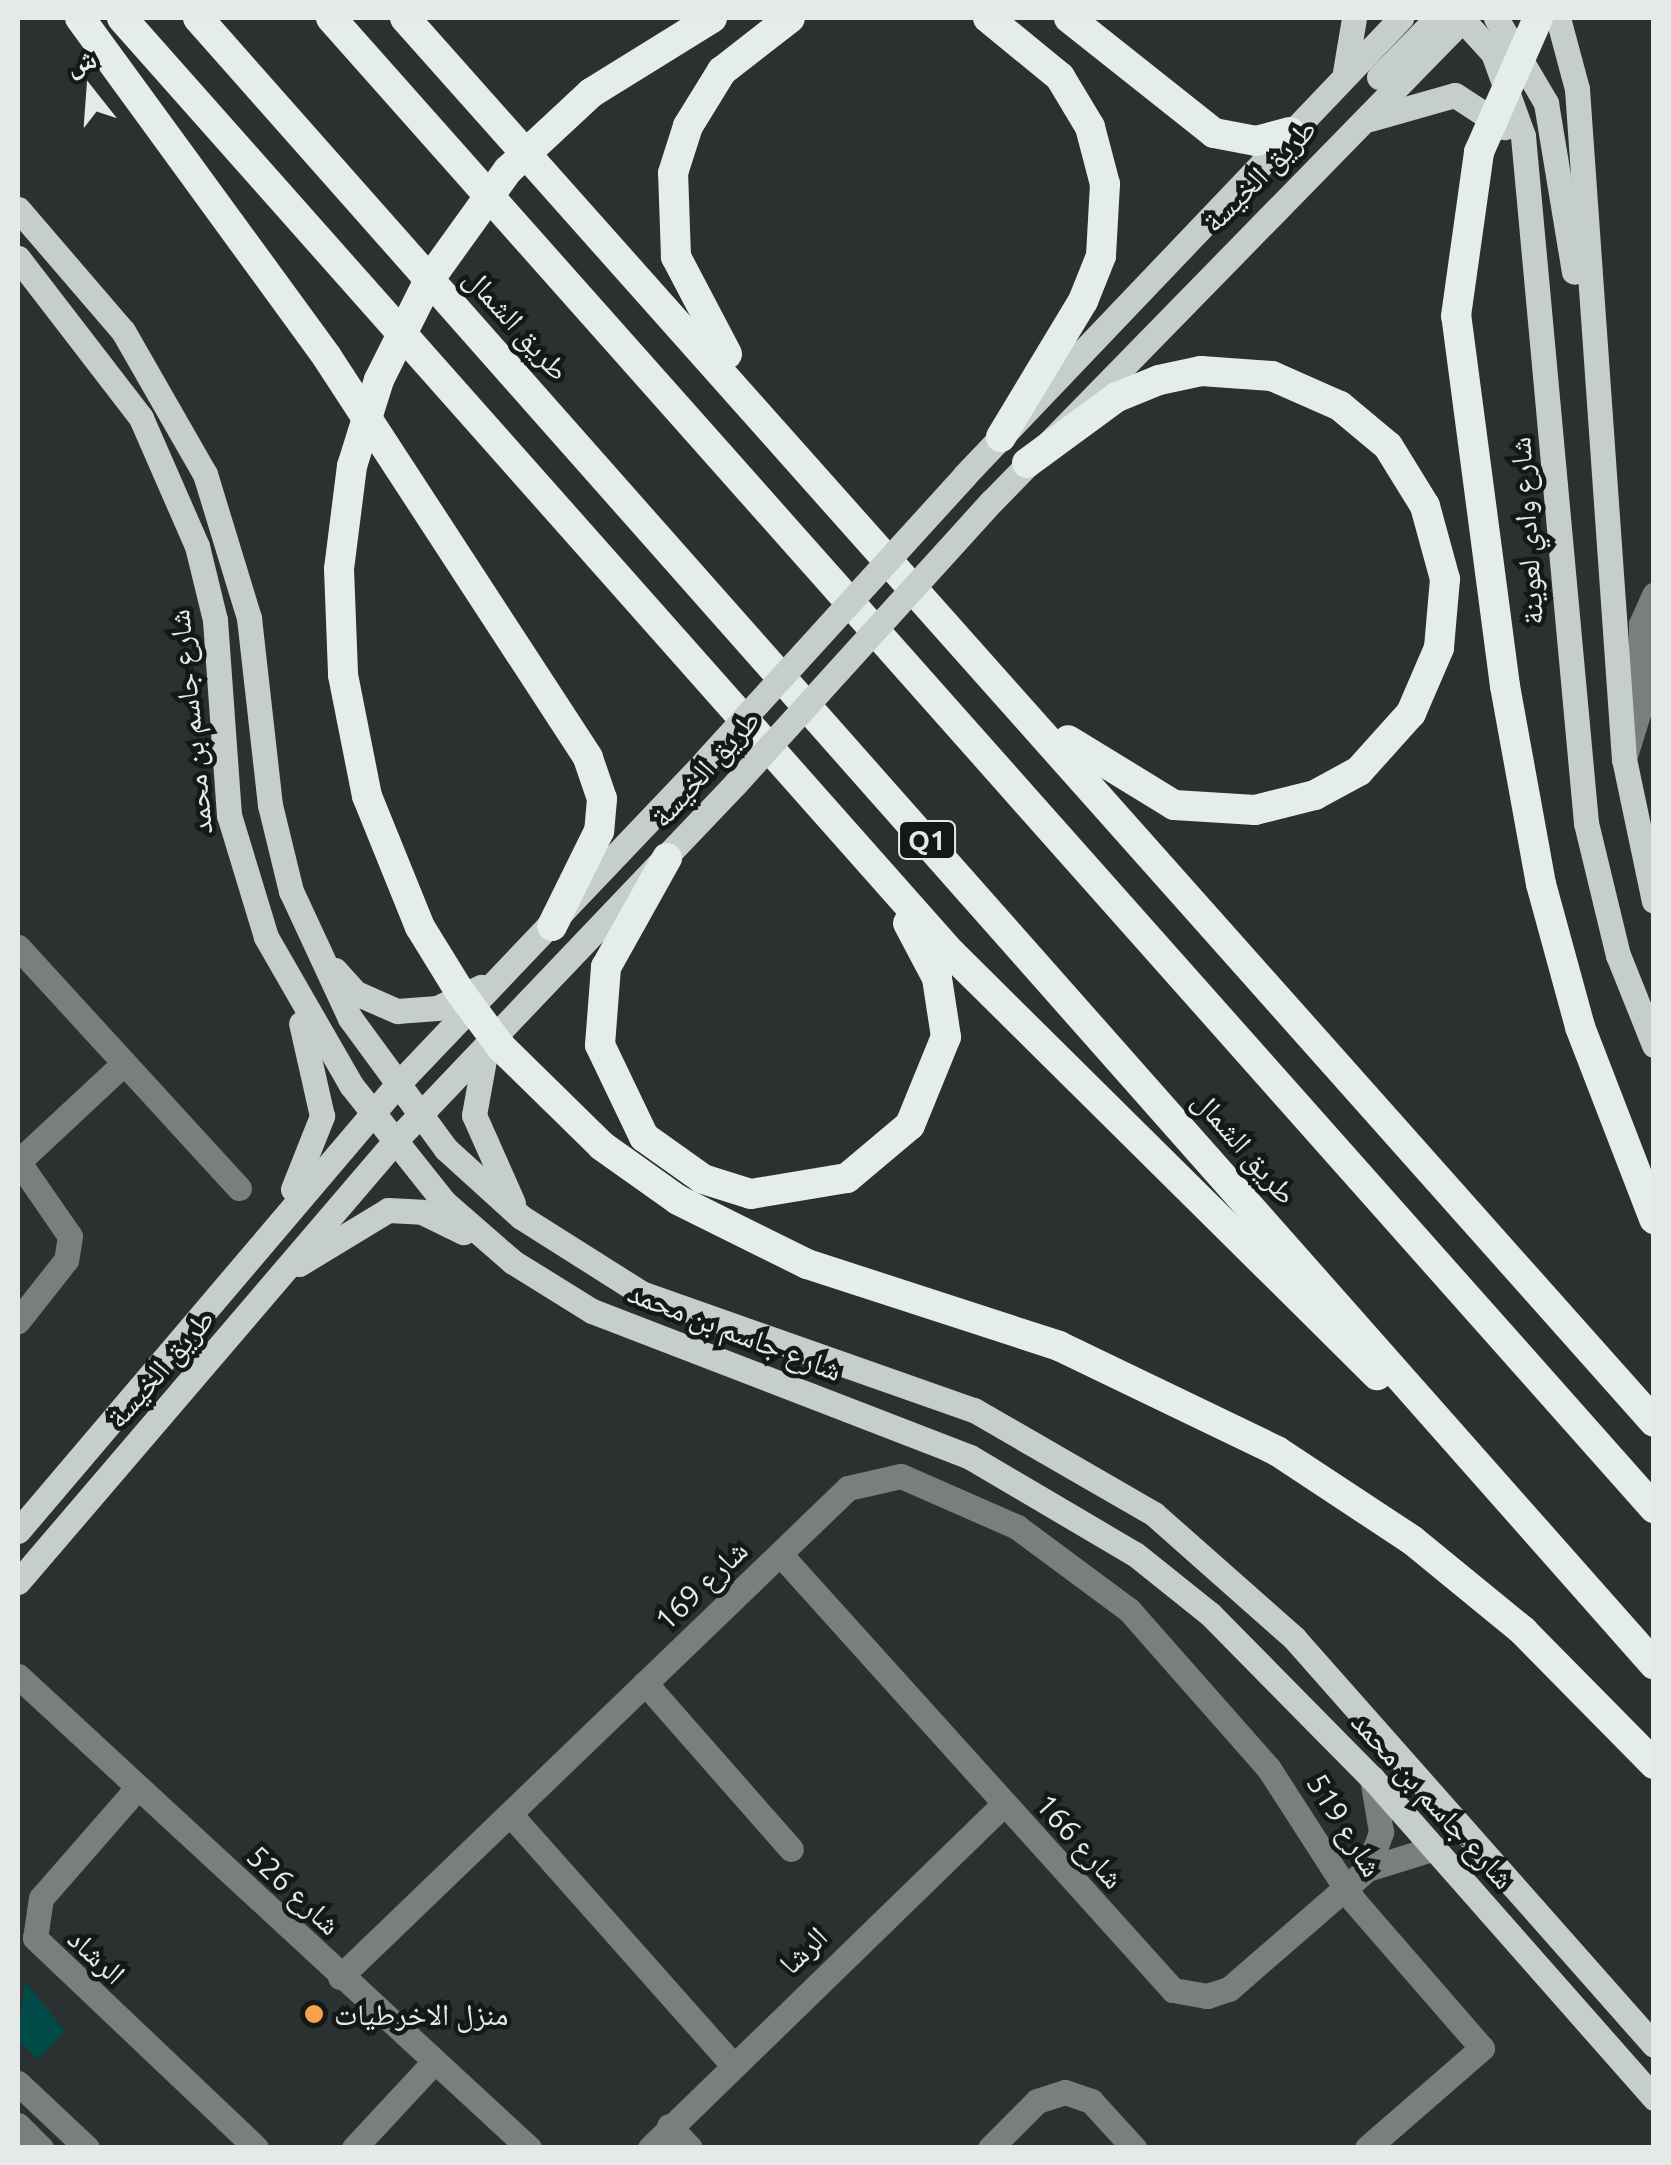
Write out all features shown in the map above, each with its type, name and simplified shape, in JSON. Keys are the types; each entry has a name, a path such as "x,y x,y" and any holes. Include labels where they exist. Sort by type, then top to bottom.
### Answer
{"highway":[{"path":"80,18 326,357 588,758 602,799 598,831 552,926"},
{"path":"122,18 872,865 1059,1069 1294,1300 1375,1374 1415,1395"},
{"name":"طريق الشمال","path":"198,18 1654,1664"},
{"path":"331,18 1654,1508"},
{"path":"405,18 1022,706 1654,1422"},
{"path":"712,18 591,93 508,170 428,280 379,380 352,466 339,569 343,675 367,796 420,927 500,1047 602,1146 678,1200 807,1264 1059,1346 1277,1450 1412,1540 1523,1631 1654,1764"},
{"path":"770,425 686,289 670,214 679,150 704,97 744,48 790,18"},
{"path":"988,18 1060,77 1090,128 1105,184 1100,256 1082,301 1001,438"},
{"path":"1069,18 1214,133 1244,141 1290,132"},
{"path":"1538,18 1480,152 1456,316 1505,686 1541,884 1580,1026 1654,1218"},
{"path":"1022,706 1132,786 1174,805 1274,808 1339,783 1394,736 1432,669 1446,602 1434,530 1403,466 1358,418 1295,383 1226,370 1159,380 1116,398 1027,463"},
{"path":"667,858 606,967 600,1045 644,1136 703,1179 751,1194 846,1178 886,1152 934,1082 946,1037 937,978 872,865"}],"main road":[{"path":"1344,77 1354,18"},
{"name":"طريق الخيسة","path":"552,926 965,475 1401,18"},
{"path":"1240,239 1282,176 1437,18"},
{"name":"طريق الخيسة","path":"18,1582 395,1141 667,858 1027,463 1240,239 1462,18"},
{"name":"شارع وادي لعوينة","path":"1462,18 1501,68 1528,166 1583,805 1618,955 1654,1045"},
{"path":"1496,18 1546,103 1591,386"},
{"path":"1558,18 1577,89 1591,386 1624,758 1654,902"},
{"path":"1348,130 1412,100 1455,95 1494,115 1528,166"},
{"name":"شارع جاسم بن محمد","path":"18,209 123,331 205,474 250,618 276,834 313,946 396,1086 419,1116 520,1217 641,1294 974,1410 1154,1514 1294,1638 1654,2045"},
{"name":"شارع جاسم بن محمد","path":"18,258 122,387 175,486 215,620 236,846 294,994 372,1113 395,1141 488,1243 620,1325 912,1431 1055,1502 1210,1614 1372,1778 1654,2098"},
{"path":"372,1113 552,926"},
{"path":"313,946 356,994 397,1012 437,1008 508,974"},
{"path":"272,1235 320,1129 294,994"},
{"path":"487,1049 474,1115 520,1217"},
{"name":"طريق الخيسة","path":"18,1531 372,1113"},
{"path":"290,1268 388,1210 422,1212 488,1243"}],"street":[{"path":"1624,758 1654,594"},
{"path":"18,947 239,1188"},
{"path":"18,1321 66,1260 70,1236 18,1162 124,1063"},
{"name":"شارع 169","path":"340,1978 858,1482 902,1476 1046,1545 1153,1637"},
{"name":"شارع 166","path":"780,1554 1004,1804 1184,1994 1229,1989 1366,1869 1435,1848"},
{"name":"شارع 519","path":"1153,1637 1282,1784 1344,1888 1482,2048 1367,2148"},
{"name":"شارع 526","path":"18,1676 432,2064 529,2148"},
{"path":"645,1684 791,1849"},
{"path":"1366,1869 1381,1832 1372,1778"},
{"name":"الرشاد","path":"138,1787 42,1898 35,1938 256,2148"},
{"name":"الرشا","path":"650,2148 732,2063 1004,1804"},
{"path":"510,1814 732,2063"},
{"path":"354,2148 432,2064"},
{"path":"990,2148 1038,2101 1064,2092 1092,2101 1134,2148"},
{"path":"20,2094 69,2142"},
{"path":"18,2125 41,2148"},
{"path":"670,2126 690,2148"}],"building":[{"path":"25,1982 65,2031 38,2059 18,2040"}],"place":[{"name":"منزل الاخرطيات","path":"314,2014"}]}
